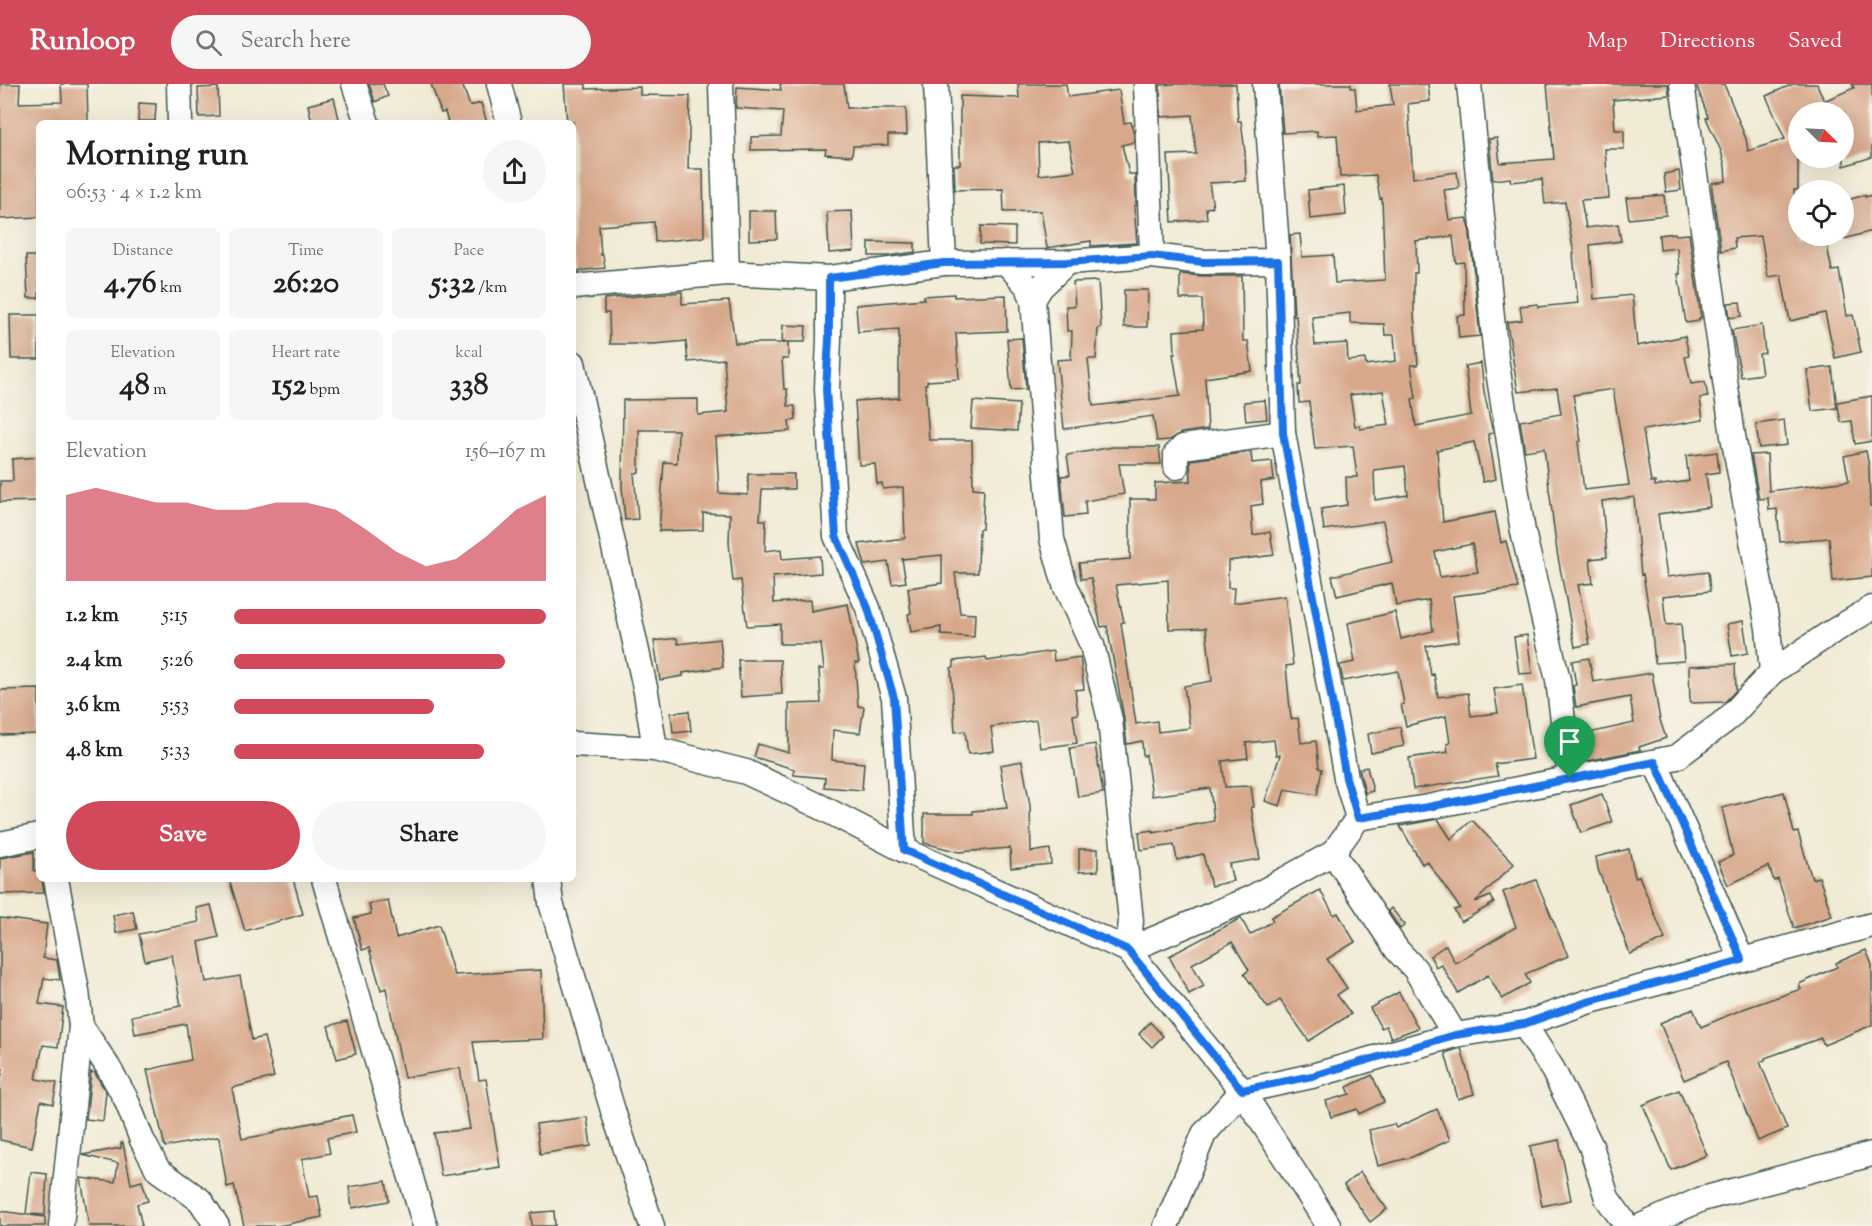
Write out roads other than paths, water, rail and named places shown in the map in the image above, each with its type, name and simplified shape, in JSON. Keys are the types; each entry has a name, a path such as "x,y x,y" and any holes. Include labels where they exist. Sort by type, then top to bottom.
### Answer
{"street":[{"path":"179,84 180,120"},
{"path":"354,84 366,120"},
{"path":"499,84 508,120"},
{"path":"721,84 726,273"},
{"path":"936,84 944,263"},
{"path":"1146,84 1152,256"},
{"path":"1264,84 1278,261 1283,433 1346,778 1358,818"},
{"path":"1469,84 1496,357 1523,532 1557,680 1570,778"},
{"path":"1682,84 1731,424 1768,628 1772,672"},
{"path":"576,287 726,273 829,278 944,263 1067,262 1152,256 1203,262 1278,261"},
{"path":"1006,262 1028,287 1033,300 1052,539 1065,585 1092,645 1110,720 1131,921 1128,950"},
{"path":"1033,300 1041,287 1067,262"},
{"path":"829,278 826,389 836,536 868,608 894,698 904,850"},
{"path":"576,377 646,692 654,749"},
{"path":"1176,467 1176,454 1183,447 1283,433"},
{"path":"1128,950 1251,898 1333,853 1358,818 1428,807 1677,757 1729,718 1772,672 1872,608"},
{"path":"576,744 654,749 746,772 819,806 904,850 1128,950 1242,1090 1329,1226"},
{"path":"1655,762 1742,960"},
{"path":"0,844 36,837"},
{"path":"1333,853 1397,950 1415,969 1455,1035"},
{"path":"57,882 77,991 81,1026 61,1226"},
{"path":"325,882 425,1226"},
{"path":"548,882 551,903 597,1058 652,1226"},
{"path":"1166,1226 1204,1134 1242,1090 1312,1076 1455,1035 1524,1024 1587,1002 1872,925"},
{"path":"1524,1024 1553,1070 1591,1146 1607,1198 1628,1226"},
{"path":"81,1026 108,1066 126,1099 142,1140 159,1170 200,1200 217,1226"},
{"path":"1641,1226 1702,1199 1872,1154"}]}
